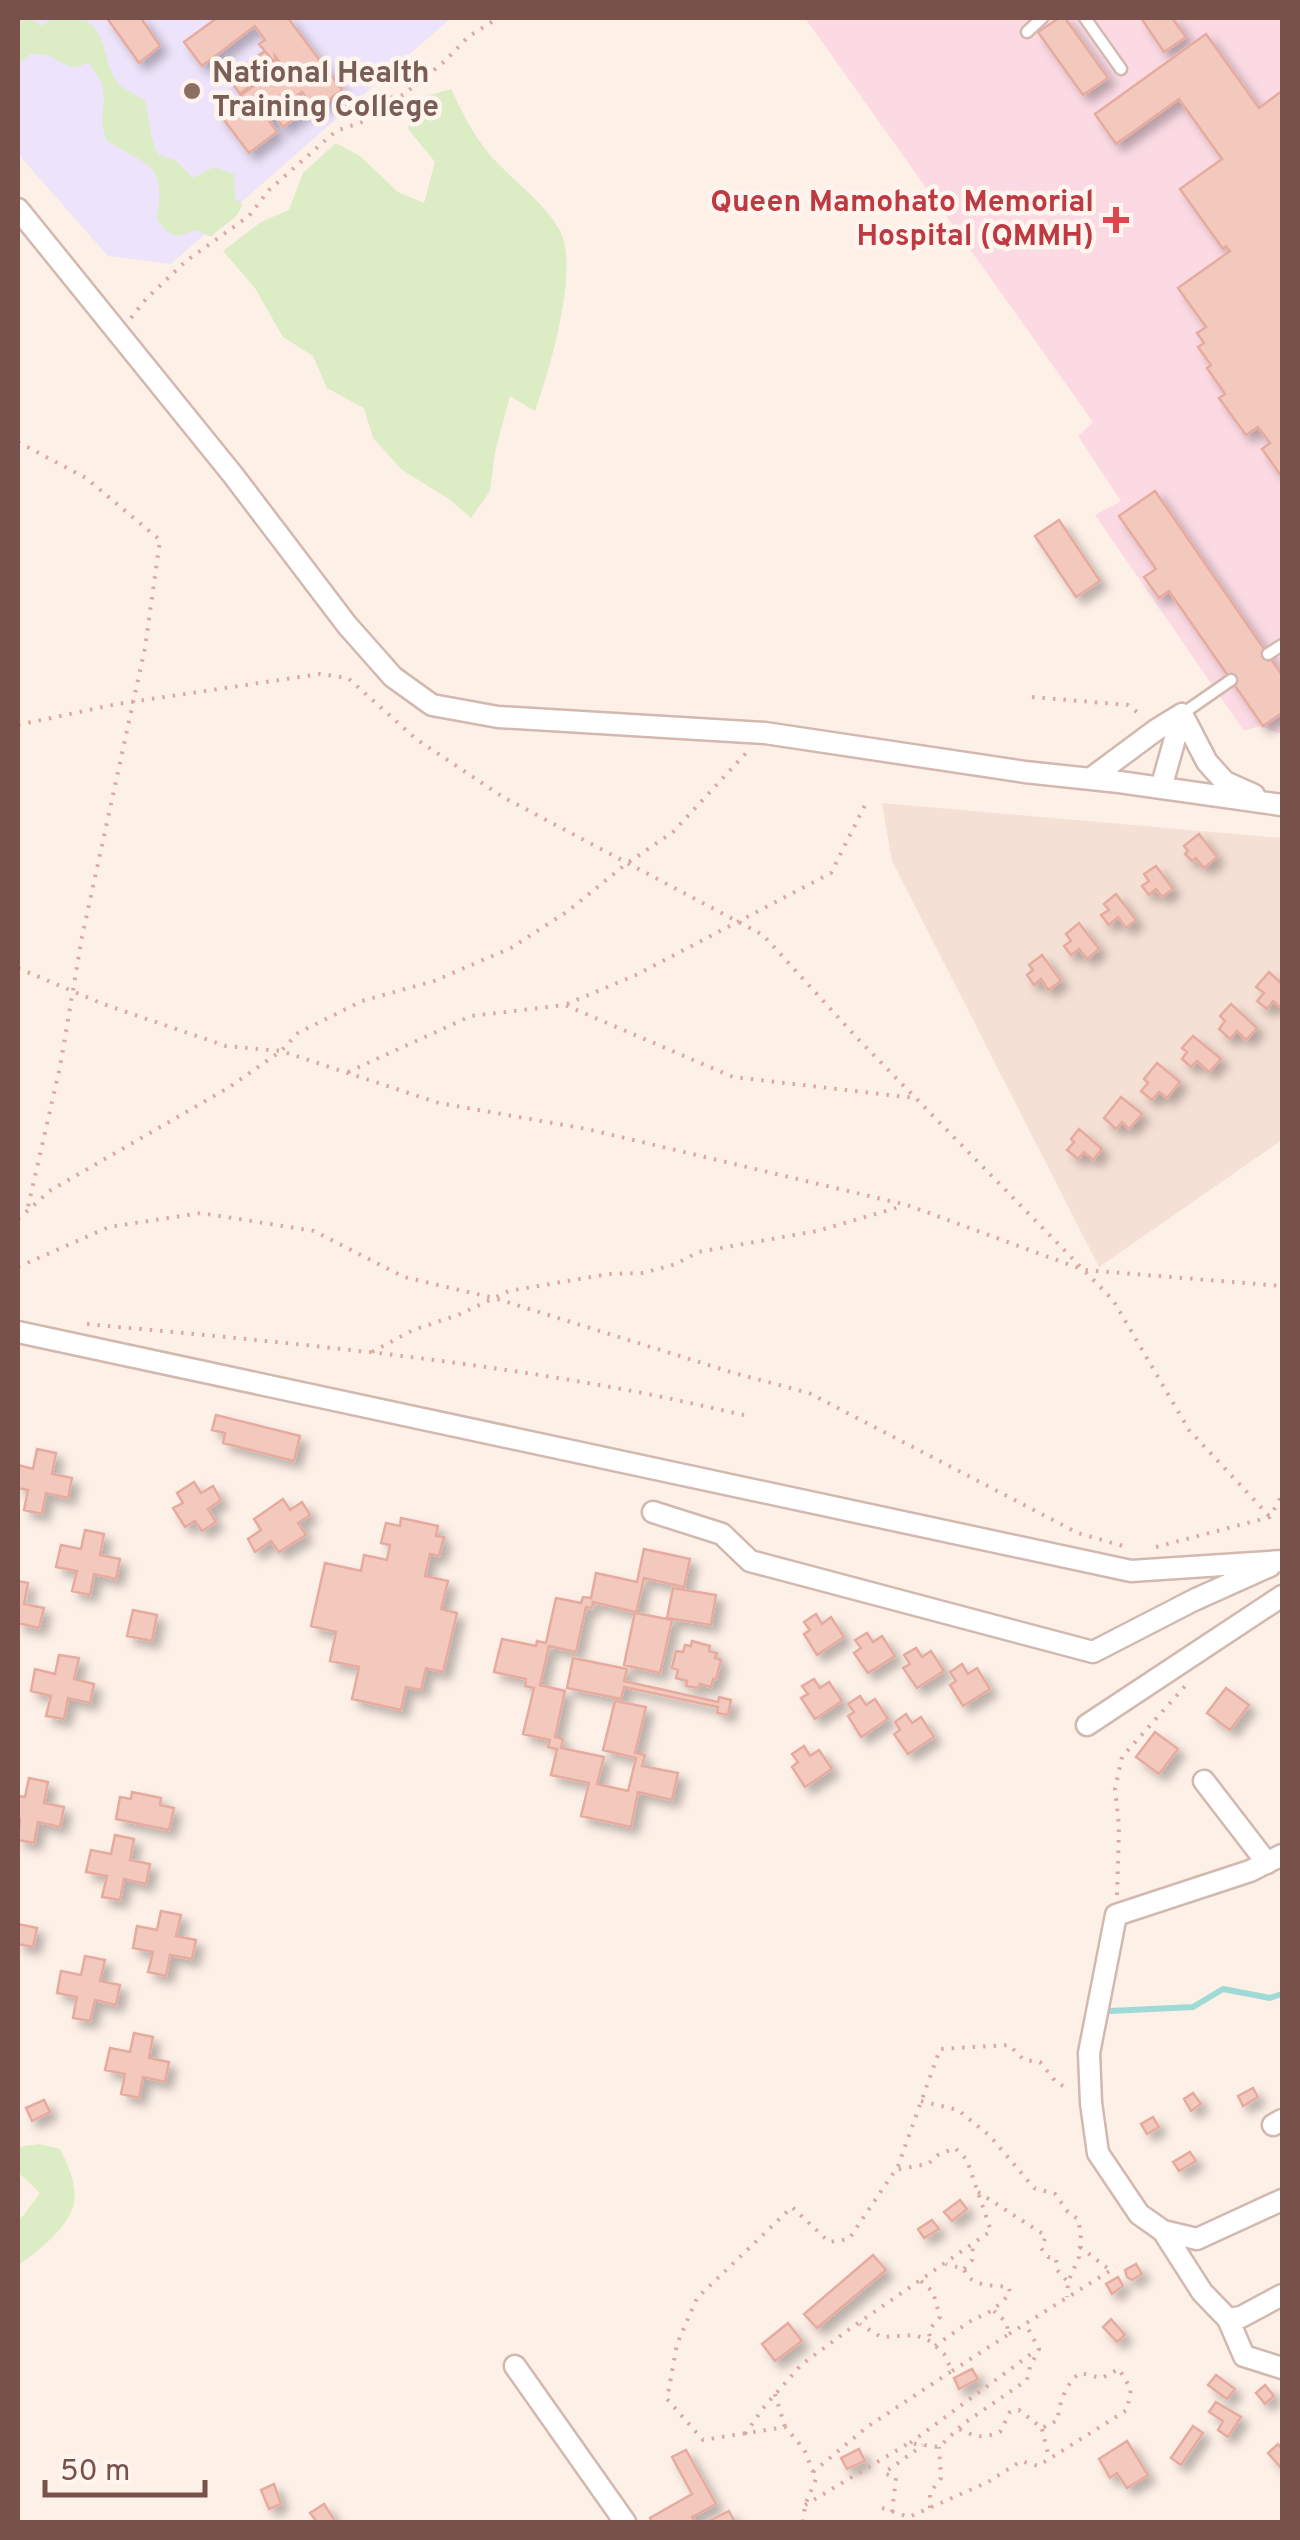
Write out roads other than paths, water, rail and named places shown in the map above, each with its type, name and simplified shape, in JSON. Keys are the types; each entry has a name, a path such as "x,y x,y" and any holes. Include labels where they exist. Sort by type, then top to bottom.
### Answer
{"street":[{"path":"18,209 233,475 347,625 393,677 432,705 498,717 765,733 1279,805"},
{"path":"1090,779 1182,714"},
{"path":"1161,788 1182,714"},
{"path":"1182,714 1206,762 1225,782 1279,805"},
{"path":"18,1332 1131,1571 1282,1561"},
{"path":"653,1512 722,1534 750,1561 1094,1652 1194,1600 1282,1561"},
{"path":"1086,1725 1282,1596"},
{"path":"1204,1781 1275,1859 1250,1871 1116,1915 1089,2052 1098,2153 1139,2214 1163,2231 1197,2240 1282,2200"},
{"path":"1163,2231 1202,2292 1228,2319 1244,2356 1282,2368"},
{"path":"1228,2319 1242,2317 1282,2294"},
{"path":"516,2366 625,2522"}],"lane":[{"path":"1027,32 1042,18"},
{"path":"1085,18 1121,69"},
{"path":"1268,654 1282,645"},
{"path":"1182,714 1231,680"}],"waterway":[{"path":"1110,2011 1193,2007 1223,1989 1270,1998 1282,1994"}],"place":[{"name":"National Health Training College","path":"192,91"},
{"name":"Queen Mamohato Memorial Hospital (QMMH)","path":"1116,220"}]}
